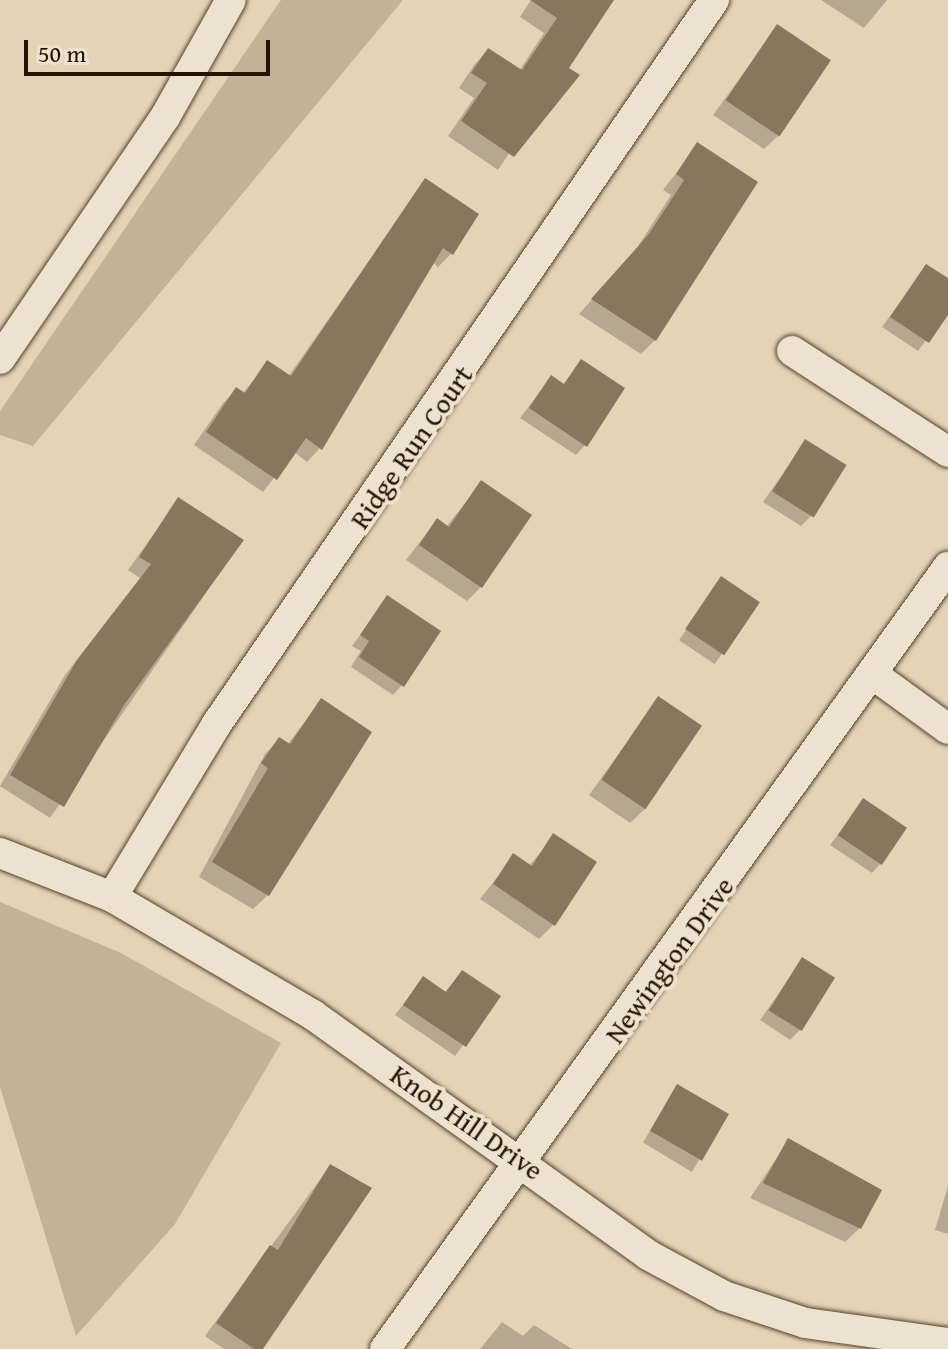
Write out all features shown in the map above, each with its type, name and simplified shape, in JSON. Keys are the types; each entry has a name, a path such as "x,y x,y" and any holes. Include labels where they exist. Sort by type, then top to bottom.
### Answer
{"street":[{"path":"0,359 165,117 231,0"},
{"name":"Ridge Run Court","path":"112,897 216,725 714,0"},
{"path":"792,351 948,452"},
{"name":"Newington Drive","path":"385,1349 875,676 948,567"},
{"path":"875,676 948,729"},
{"name":"Knob Hill Drive","path":"0,853 112,897 313,1015 525,1160 648,1255 724,1296 805,1323 948,1343"}],"shaded area":[{"path":"281,0 403,0 33,446 0,435 0,411"},
{"path":"0,902 121,953 281,1043 175,1224 76,1336 0,1087"}],"building":[{"path":"530,0 614,0 569,68 580,75 514,157 461,121 487,83 471,73 488,48 522,70 557,18"},
{"path":"777,24 831,60 779,137 726,100"},
{"path":"697,142 758,182 656,341 591,299 649,234 684,180 676,174"},
{"path":"425,178 479,214 453,255 443,248 322,450 306,438 277,480 206,432 236,387 245,393 267,360 291,376"},
{"path":"926,264 948,278 948,315 929,343 890,317"},
{"path":"581,359 625,388 587,447 529,408 551,375 564,384"},
{"path":"805,439 847,465 814,518 772,492"},
{"path":"481,480 532,515 482,588 419,545 437,518 449,527"},
{"path":"178,497 244,540 124,705 64,807 10,775 77,660 151,564 139,557"},
{"path":"721,576 760,602 724,655 685,629"},
{"path":"387,595 441,631 404,687 359,657 369,641 360,635"},
{"path":"658,696 702,726 645,809 602,780"},
{"path":"321,698 372,732 269,896 212,862 268,768 261,763 279,737 290,744"},
{"path":"863,798 907,828 882,865 838,835"},
{"path":"553,833 597,862 555,926 493,884 513,853 532,866"},
{"path":"802,957 835,978 802,1031 769,1010"},
{"path":"462,970 501,996 466,1047 403,1005 423,976 446,992"},
{"path":"677,1084 729,1114 702,1161 650,1131"},
{"path":"788,1138 882,1190 861,1229 763,1183"},
{"path":"330,1164 372,1188 263,1349 254,1349 216,1323 270,1245 278,1250"}]}
